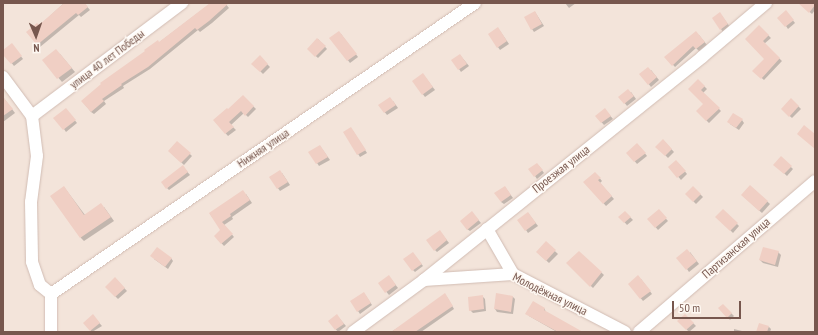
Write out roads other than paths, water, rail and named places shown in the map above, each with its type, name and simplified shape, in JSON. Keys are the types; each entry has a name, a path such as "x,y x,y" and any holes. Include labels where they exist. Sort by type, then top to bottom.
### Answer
{"street":[{"name":"улица 40 лет Победы","path":"32,116 182,3"},
{"name":"Нижняя улица","path":"51,294 474,3"},
{"name":"Проезжая улица","path":"353,332 424,280 486,228 702,57 766,3"},
{"path":"3,76 32,116 37,156 31,202 32,262 40,285 51,294 51,332"},
{"name":"Партизанская улица","path":"639,332 815,182"},
{"path":"486,228 513,274"},
{"name":"Молодёжная улица","path":"424,280 513,274 625,332"}]}
